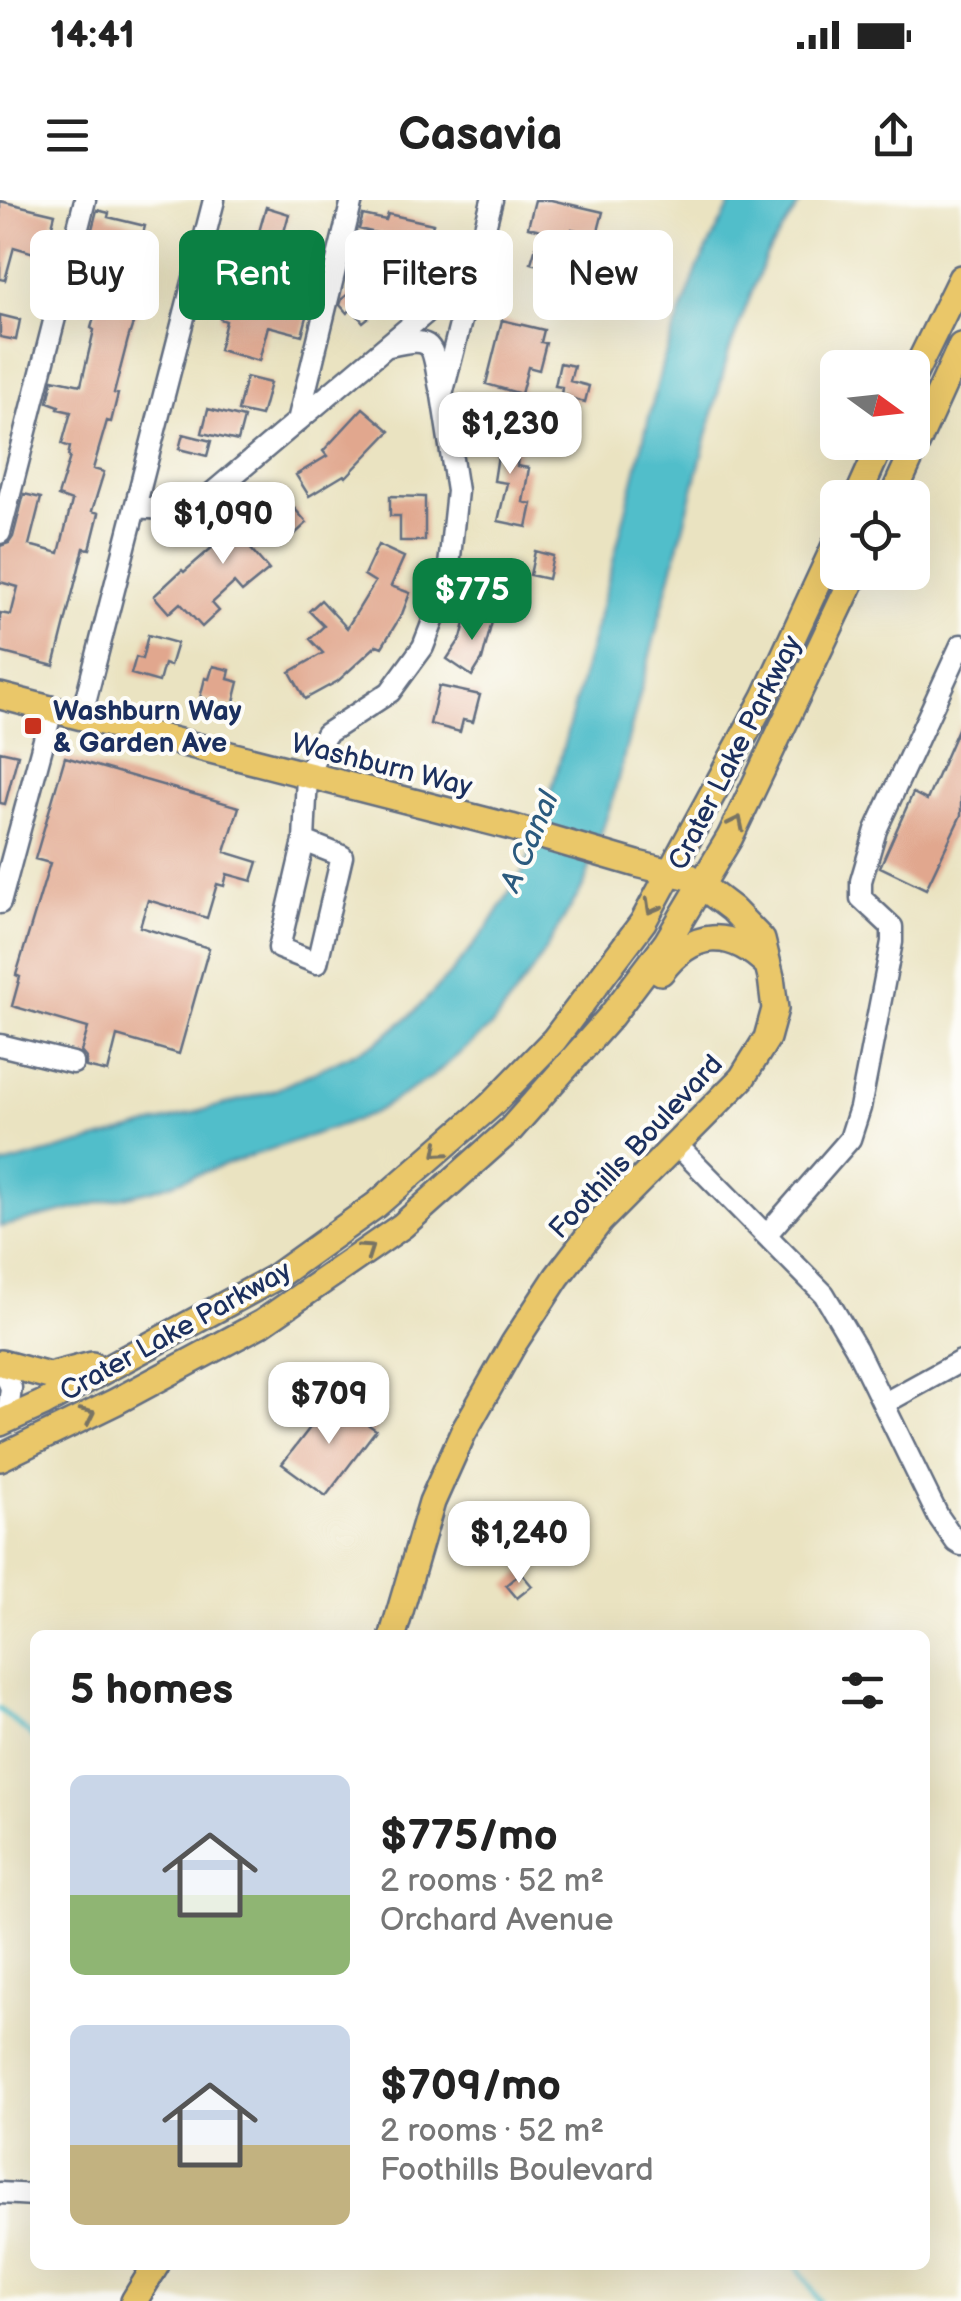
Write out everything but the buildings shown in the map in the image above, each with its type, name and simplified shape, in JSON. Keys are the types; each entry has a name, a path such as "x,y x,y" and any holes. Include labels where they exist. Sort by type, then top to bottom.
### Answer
{"main road":[{"path":"926,350 961,278"},
{"path":"900,480 961,346"},
{"name":"Crater Lake Parkway","path":"0,1458 115,1402 262,1322 402,1226 511,1129 612,1016 666,942 687,878 820,578"},
{"name":"Crater Lake Parkway","path":"3,1422 274,1278 376,1205 490,1105 554,1040 643,922 730,837 847,590"},
{"name":"Washburn Way","path":"0,696 687,878"},
{"name":"Foothills Boulevard","path":"394,1630 432,1502 491,1380 556,1277 589,1235 742,1078 767,1038 775,1009 762,940 732,909 687,878"},
{"path":"593,1037 627,1013 684,947 710,937 725,939 757,954 768,964"},
{"path":"1,1362 48,1376 144,1348"},
{"path":"134,2301 153,2270"}],"street":[{"path":"0,533 84,200"},
{"path":"81,718 214,200"},
{"path":"298,421 352,200"},
{"path":"484,230 492,200"},
{"path":"135,507 191,511 418,320"},
{"path":"442,395 461,320"},
{"path":"304,841 342,856 318,963 279,948 304,841 306,776 326,734 390,692 424,647 447,585 457,490 432,349 415,340 387,346"},
{"path":"766,1235 850,1140 860,1108 892,942 892,927 861,898 861,881 876,830 961,645"},
{"path":"0,903 52,710"},
{"path":"0,1045 73,1063"},
{"path":"676,1144 824,1294 856,1348 938,1516 961,1545"},
{"path":"883,1404 961,1361"},
{"path":"1,1362 12,1388 3,1422"},
{"path":"0,2193 30,2195"}],"water":[{"path":"733,200 802,200 766,256 729,351 613,798 584,885 535,967 492,1026 433,1076 370,1115 152,1190 0,1227 0,1166 273,1091 376,1043 411,1015 488,927 525,868 547,807 663,361 698,267"}],"waterway":[{"path":"0,1709 30,1735"},
{"path":"799,2270 819,2301"}],"place":[{"name":"Washburn Way & Garden Ave","path":"33,726"}],"water label":[{"name":"A Canal","path":"529,841"}]}
